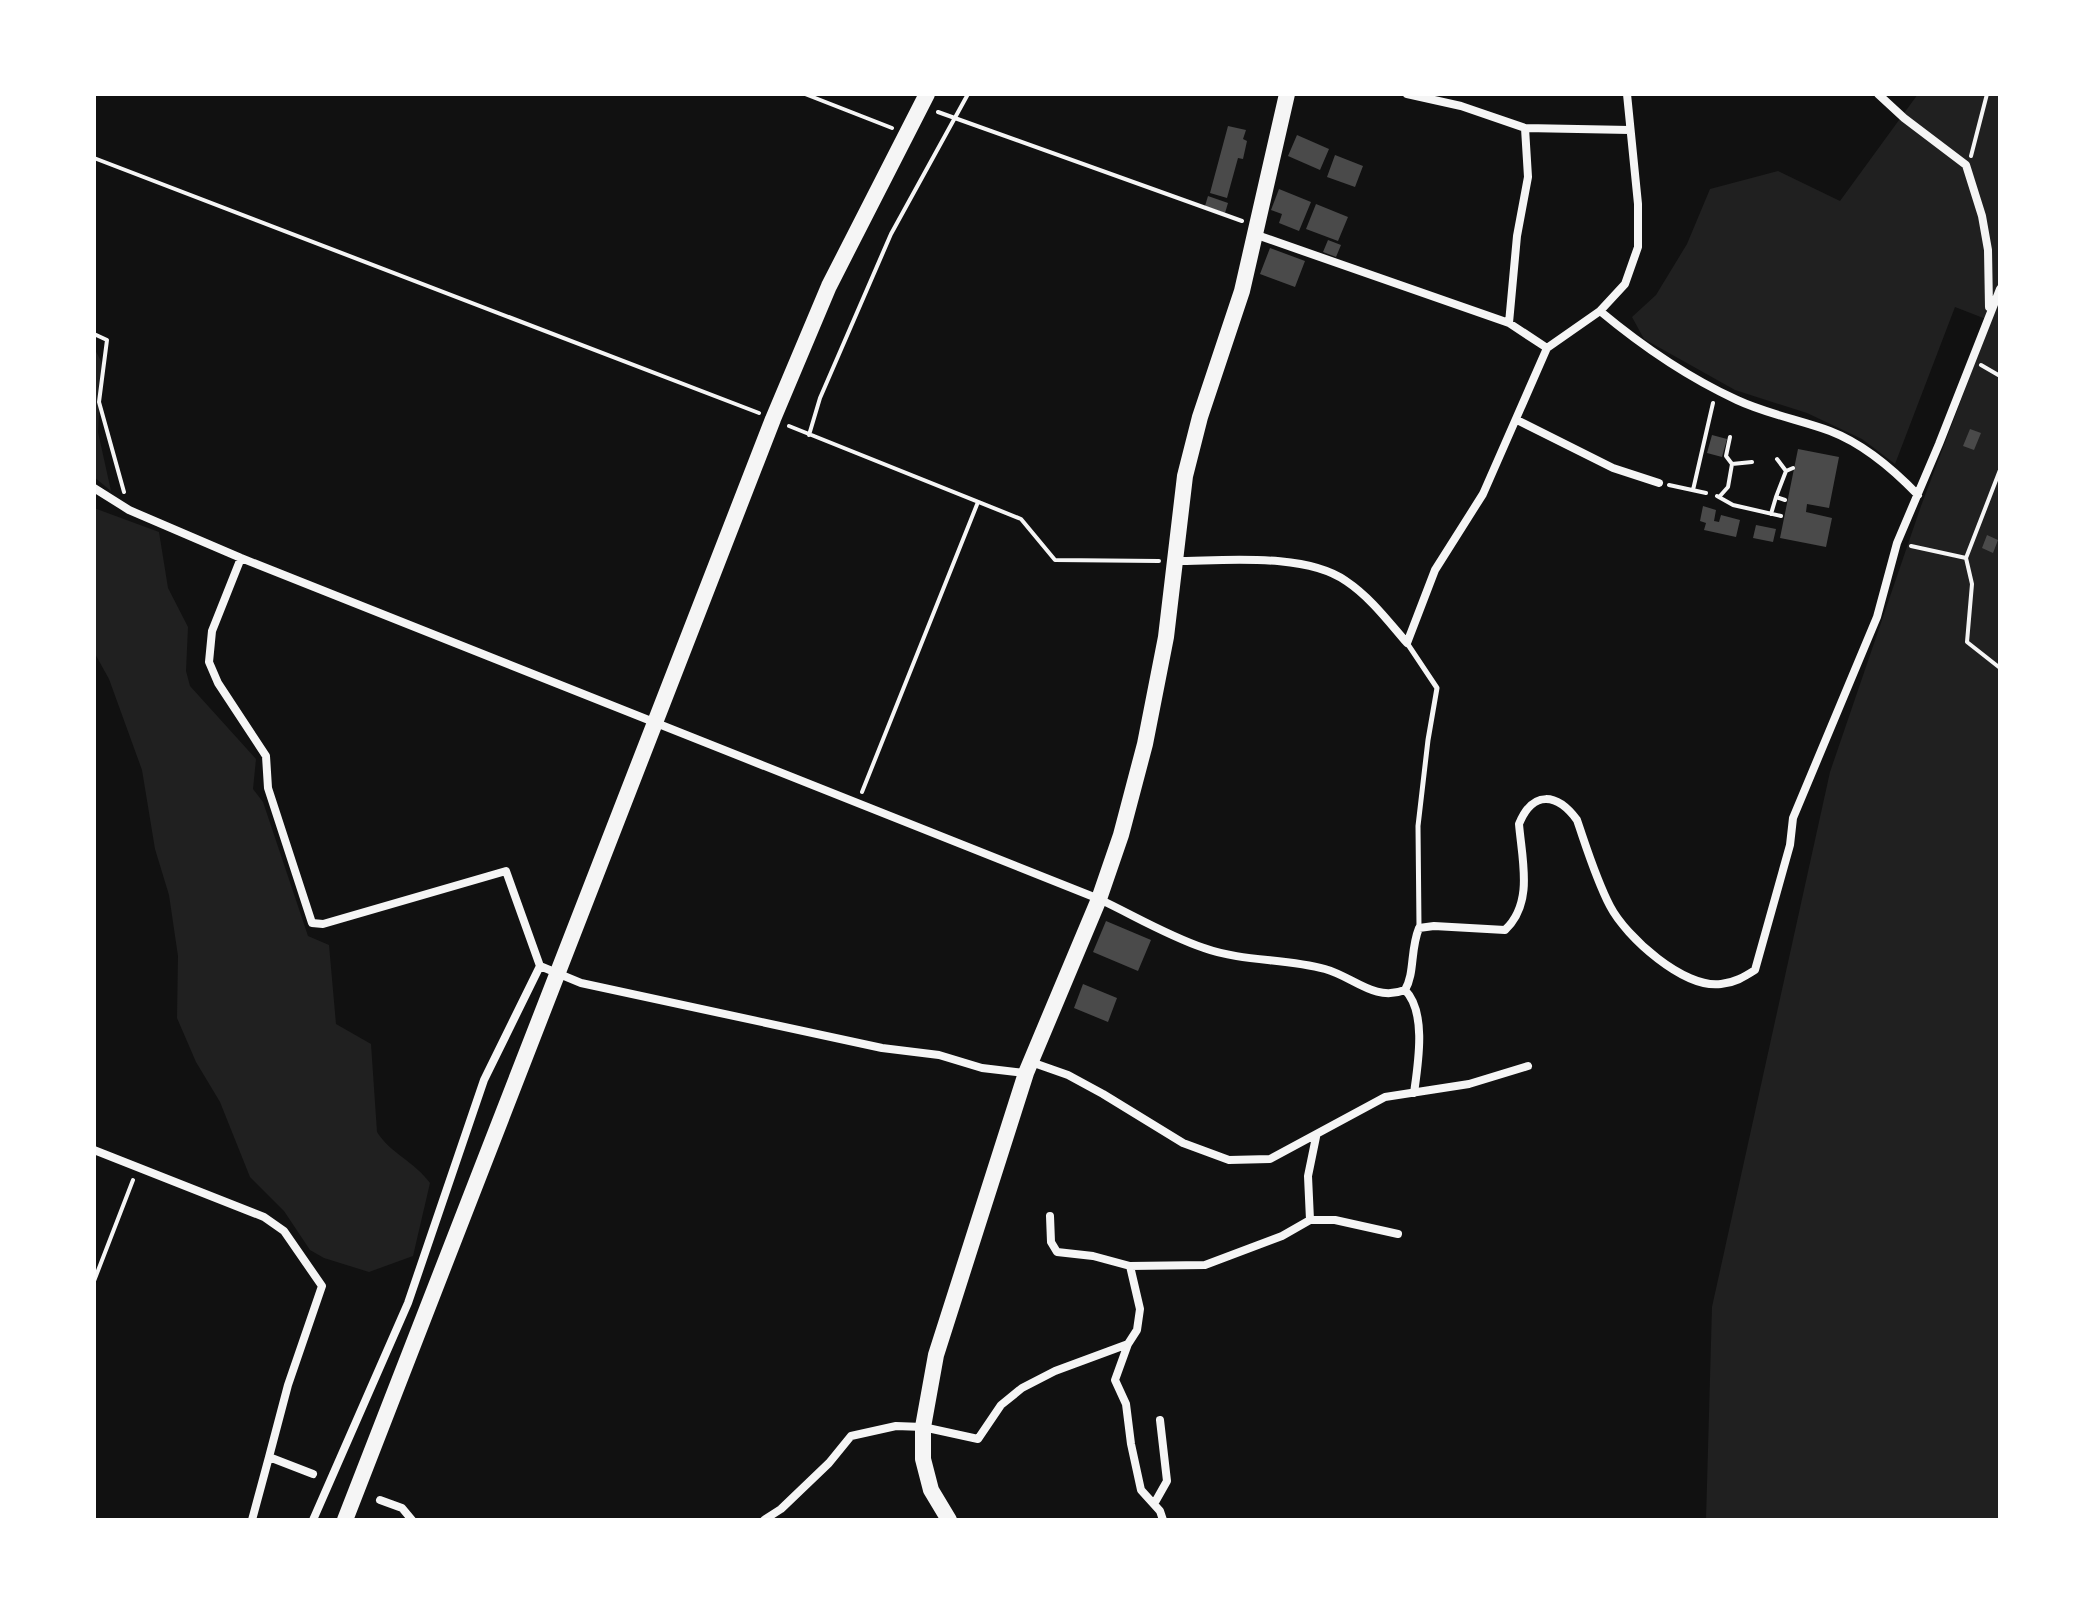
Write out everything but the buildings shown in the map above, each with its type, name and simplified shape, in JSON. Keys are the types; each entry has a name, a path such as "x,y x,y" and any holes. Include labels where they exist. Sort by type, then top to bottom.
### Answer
{"main road":[{"path":"949,1520 931,1490 923,1459 923,1427 936,1355 1028,1068 1099,899 1121,835 1145,744 1166,637 1185,476 1200,417 1242,291 1287,94"},
{"path":"345,1520 773,419 829,286 924,100"}],"street":[{"path":"1407,94 1461,106 1525,128 1630,130"},
{"path":"1173,561 1280,562 1317,568 1343,578 1362,593 1407,643 1435,570 1483,494 1547,348 1600,311 1625,284 1638,247 1638,204 1627,94"},
{"path":"1878,94 1966,165 1982,216 1988,250 1989,312"},
{"path":"1509,323 1517,236 1528,177 1525,128"},
{"path":"1255,230 1509,323 1547,348"},
{"path":"94,488 129,510 241,558 1099,899 1205,948 1252,959 1326,970 1374,992 1392,995 1405,990 1410,982 1412,945 1419,928 1505,930 1515,920 1524,900 1519,824 1532,803 1544,798 1556,801 1569,808 1577,820 1612,909 1651,954 1700,982 1719,985 1739,980 1755,970 1790,845 1793,818 1877,617 1897,543 2000,289"},
{"path":"1600,311 1640,345 1717,390 1740,402 1834,432 1876,456 1918,495"},
{"path":"1517,420 1613,468 1659,483"},
{"path":"241,558 212,631 209,662 218,683 266,756 268,788 312,923 323,924 506,871 540,966 484,1080 408,1303 313,1520"},
{"path":"540,966 581,983 882,1048 939,1055 982,1068 1028,1068 1068,1075 1183,1143 1229,1160 1270,1159 1316,1137 1385,1097 1469,1084 1528,1066"},
{"path":"1405,990 1413,998 1420,1045 1414,1093"},
{"path":"1310,1220 1308,1176 1316,1137"},
{"path":"94,1150 264,1217 284,1231 322,1286 288,1385 252,1520"},
{"path":"1050,1216 1051,1242 1057,1252 1093,1256 1130,1266 1205,1265 1282,1236 1310,1220 1335,1220 1398,1234"},
{"path":"1130,1266 1140,1309 1137,1330 1128,1344 1115,1380 1126,1404 1141,1490 1160,1511 1163,1520"},
{"path":"764,1520 781,1509 851,1436 896,1426 923,1427 978,1439 1001,1405 1022,1388 1055,1371 1128,1344"},
{"path":"1154,1504 1167,1481 1160,1420"},
{"path":"269,1457 313,1474"},
{"path":"380,1500 402,1508 412,1520"}],"lane":[{"path":"1407,643 1437,688 1418,826 1419,928"}],"path":[{"path":"805,94 907,133"},
{"path":"809,435 820,398 891,234 968,94"},
{"path":"1966,165 1974,150 1987,94"},
{"path":"924,100 953,119 1255,230"},
{"path":"94,158 773,419 1021,519 1055,560 1173,561"},
{"path":"94,334 107,340 99,402 129,510"},
{"path":"1983,366 2000,376"},
{"path":"1706,493 1692,490 1717,390"},
{"path":"1730,437 1726,456 1732,464 1728,487 1718,496 1733,505 1781,516"},
{"path":"1777,459 1786,471"},
{"path":"1732,464 1752,462"},
{"path":"1771,514 1786,471 1793,468"},
{"path":"2000,470 1966,558 1972,584 1967,642 2000,668"},
{"path":"1776,497 1785,500"},
{"path":"858,802 978,502"},
{"path":"1897,543 1966,558"},
{"path":"94,1281 138,1167"}],"shaded area":[{"path":"1918,94 2000,94 2000,1520 1706,1520 1712,1307 1830,772 1921,506 1991,321 1955,307 1895,464 1862,439 1807,413 1735,390 1644,339 1632,317 1656,295 1687,244 1710,189 1778,171 1840,201"},
{"path":"94,348 102,363 98,432 111,491 94,477"},
{"path":"94,508 159,532 168,588 188,627 186,671 190,686 256,759 253,789 263,802 308,936 329,945 336,1024 371,1044 377,1132 430,1183 413,1256 369,1272 324,1258 310,1250 284,1211 250,1177 220,1102 196,1062 177,1018 178,956 169,895 155,849 142,770 109,679 94,652"}]}
